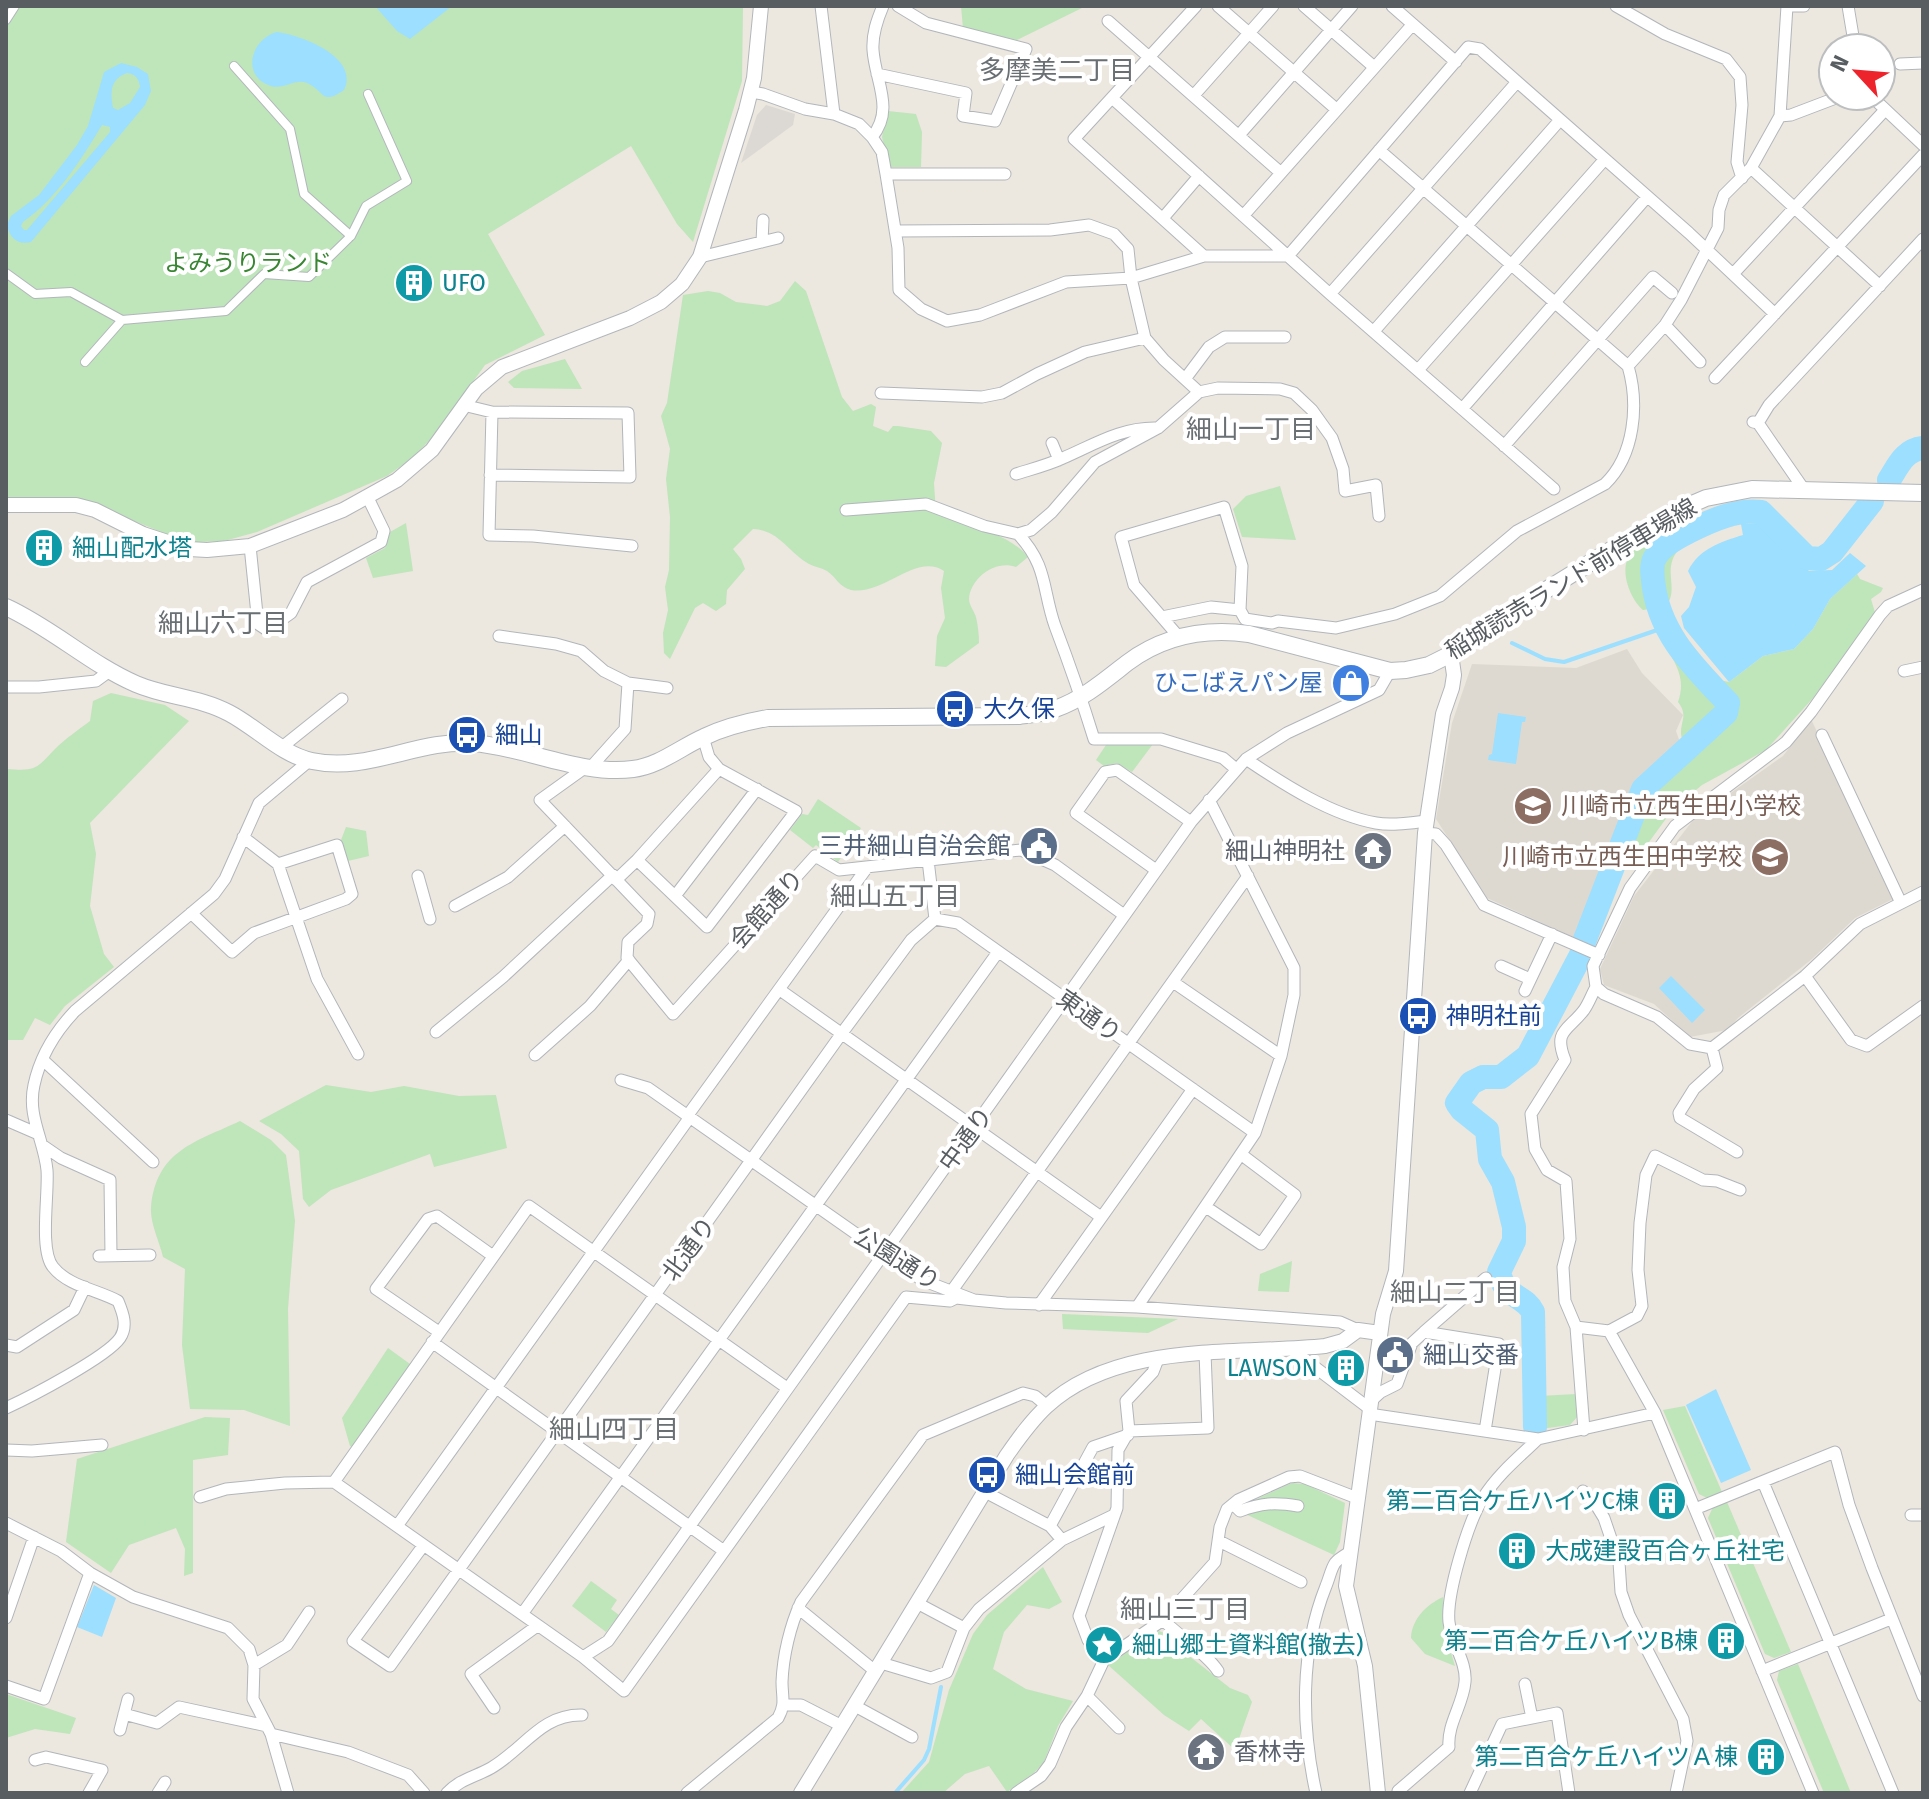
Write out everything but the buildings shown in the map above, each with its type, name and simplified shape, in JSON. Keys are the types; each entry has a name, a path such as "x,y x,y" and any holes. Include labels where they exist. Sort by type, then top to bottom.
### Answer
{"main road":[{"name":"稲城読売ランド前停車場線","path":"6,607 136,684 245,715 282,747 309,761 359,763 431,745 470,742 511,747 616,771 638,769 703,737 739,723 768,718 1019,716 1052,711 1081,697 1154,646 1179,637 1226,631 1249,634 1390,671 1406,670 1429,665 1451,654 1499,619 1671,513 1706,498 1752,489 1923,493"}],"street":[{"path":"6,20 15,6"},
{"path":"6,505 76,505 95,510 143,534 189,549 250,546 368,498 417,466 444,438 476,389 502,367 630,318 661,302 682,284 700,257 751,92 761,6"},
{"path":"821,6 834,114"},
{"path":"872,137 879,128 885,103 873,53 873,35 883,6"},
{"path":"877,74 966,93 963,116 995,121 1026,49 926,23 898,6"},
{"path":"1196,6 1074,139 1204,256"},
{"path":"1218,6 1336,109"},
{"path":"1195,94 1273,6"},
{"path":"1304,6 1374,67"},
{"path":"1240,134 1352,6"},
{"path":"1392,6 1456,62"},
{"path":"1616,6 1628,9 1665,34 1726,59 1740,77 1742,105 1737,162 1742,178"},
{"path":"1628,366 1665,325 1708,251 1718,228 1724,195 1751,168 1780,116 1787,6 1804,6"},
{"path":"1848,6 1852,32"},
{"path":"1108,21 1195,94 1281,173"},
{"path":"1243,216 1413,24"},
{"path":"751,92 805,109 834,114 859,124 872,137 882,152 886,174 896,231 899,290 921,309 947,321 980,315 1066,282 1131,278 1204,256 1288,256 1468,47 1480,49 1775,314"},
{"path":"1900,64 1923,63"},
{"path":"234,66 290,129 304,194 351,236"},
{"path":"1330,294 1517,82"},
{"path":"6,273 35,294 71,292 122,320 226,311 264,274 309,277 351,236 366,206 407,181 368,94"},
{"path":"1112,98 1554,489"},
{"path":"1780,116 1817,105"},
{"path":"1733,274 1883,112"},
{"path":"1887,112 1923,145"},
{"path":"1374,331 1560,120"},
{"path":"1179,637 1134,585 1121,537 1224,507 1242,566 1240,610 1245,619 1336,628 1395,614 1440,596 1517,531 1605,484 1623,459 1634,415 1634,393 1628,366 1379,150"},
{"path":"1715,378 1923,155"},
{"path":"1418,370 1605,159"},
{"path":"1751,168 1880,286"},
{"path":"886,174 1005,174"},
{"path":"1163,218 1199,176"},
{"path":"1462,409 1647,197"},
{"path":"762,242 763,220"},
{"path":"896,231 1050,230 1089,225 1114,234 1128,249 1131,278 1145,338 1199,392"},
{"path":"700,257 778,238"},
{"path":"1805,491 1755,422 1923,239"},
{"path":"1504,446 1653,277 1672,293"},
{"path":"85,362 122,320"},
{"path":"1665,325 1700,362"},
{"path":"1185,379 1209,347 1225,337 1285,337"},
{"path":"881,393 982,397 1002,393 1076,355 1145,338"},
{"path":"846,510 926,504 984,526 1018,534 1031,530 1052,512 1095,462 1158,428 1199,392 1218,388 1280,389 1294,393 1312,410 1332,438 1343,469 1345,491 1376,485 1379,516"},
{"path":"463,405 492,412 628,413 630,477 490,475"},
{"path":"492,412 489,535 632,546"},
{"path":"1016,474 1059,460 1121,432 1140,427 1158,428"},
{"path":"1052,443 1059,460"},
{"path":"250,546 258,624 267,630 291,613 307,582 381,542 384,531 368,498"},
{"path":"1018,534 1030,547 1041,568 1054,623 1094,739 1161,739 1223,758 1236,769"},
{"path":"1584,1430 1576,1327 1565,1301 1563,1267 1570,1239 1566,1181 1547,1170 1535,1149 1531,1114 1565,1060 1559,1045 1560,1036 1585,1009 1596,987 1593,966 1630,888 1675,826 1786,742 1888,606 1923,590"},
{"path":"1162,617 1211,607 1240,610"},
{"path":"499,636 581,651 604,671 628,683 667,688"},
{"path":"1451,654 1454,675 1443,714 1425,827 1396,1271 1380,1333 1346,1596 1365,1666 1376,1787 1400,1792 1449,1747 1448,1733 1465,1682 1449,1624 1448,1601 1483,1497 1498,1477 1538,1439"},
{"path":"1904,671 1923,667"},
{"path":"6,687 96,681 111,670"},
{"name":"中通り","path":"583,1657 608,1641 1156,870 1209,800 1246,759 1287,733 1379,690 1390,671"},
{"path":"535,1055 590,1006 628,959 628,942 647,924 649,914 540,800 588,767 625,729 628,683"},
{"path":"282,747 342,699"},
{"path":"1822,735 1901,903"},
{"path":"637,860 707,927 796,811 719,769 709,757 703,737"},
{"path":"1246,759 1274,780 1339,811 1375,823 1425,827 1446,845 1484,905 1599,955"},
{"path":"6,1408 65,1377 119,1340 124,1329 124,1316 118,1301 72,1281 52,1267 47,1253 47,1170 32,1109 33,1086 43,1060 61,1026 75,1011 214,894 225,879 259,803 309,761"},
{"path":"436,1032 637,860 719,769"},
{"path":"1156,870 1076,813 1105,772 1117,770 1191,822"},
{"path":"675,896 757,789"},
{"path":"1137,1307 1255,1133 1281,1056 1294,995 1294,968 1209,800"},
{"path":"455,906 508,877 565,826"},
{"path":"243,837 278,864 317,979 358,1054"},
{"path":"191,913 232,952 254,933 346,899 352,894 337,845 278,864"},
{"name":"会館通り","path":"628,959 673,1014 815,856 839,870 1021,850 1055,865 1124,915"},
{"path":"928,860 935,919"},
{"path":"397,1526 866,869"},
{"path":"418,876 430,919"},
{"path":"951,1292 1248,876"},
{"path":"1596,987 1604,994 1657,1017 1690,1044 1712,1048 1805,976 1860,924 1923,892"},
{"name":"北通り","path":"423,1546 353,1641 390,1666 842,1033 921,930 935,919"},
{"name":"東通り","path":"935,919 958,923 1255,1133"},
{"path":"1525,991 1552,934"},
{"path":"522,1614 998,952"},
{"path":"1501,966 1530,979"},
{"path":"1805,976 1855,1043 1867,1046 1923,1006"},
{"path":"1173,982 1281,1056"},
{"path":"780,990 1101,1217"},
{"path":"1712,1048 1717,1068 1694,1089 1679,1113 1680,1118 1737,1152"},
{"path":"43,1060 153,1162"},
{"name":"公園通り","path":"621,1080 648,1088 922,1280 974,1300 1137,1307 1340,1322 1358,1330"},
{"path":"1039,1305 1193,1089"},
{"path":"6,1120 36,1133"},
{"path":"42,1145 61,1158 110,1180 105,1256 150,1255"},
{"path":"1206,1207 1261,1244 1295,1195 1242,1155"},
{"path":"1576,1327 1609,1331 1637,1316 1642,1306 1638,1270 1640,1223 1646,1175 1655,1156 1703,1180 1717,1181 1740,1190"},
{"path":"334,1482 529,1206 787,1388"},
{"path":"493,1256 437,1216 428,1219 376,1289 496,1387 724,1551"},
{"path":"1370,1408 1381,1392 1397,1384 1412,1343 1486,1278"},
{"path":"6,1345 17,1347 74,1310 85,1287"},
{"path":"200,1497 226,1489 334,1482 583,1657 624,1691 906,1297 974,1300"},
{"path":"801,1793 1019,1438 1047,1406 1071,1388 1099,1374 1158,1359 1334,1344 1358,1330 1380,1333"},
{"path":"1609,1331 1655,1413 1813,1793"},
{"path":"1424,1332 1499,1344 1485,1431"},
{"path":"1291,1349 1370,1408 1485,1431 1538,1439 1655,1413"},
{"path":"1050,1526 1093,1447 1129,1433 1208,1428 1205,1353"},
{"path":"1104,1660 1088,1640 1079,1616 1118,1498 1118,1450 1129,1433 1126,1401 1153,1372 1158,1359"},
{"path":"687,1793 778,1718 785,1705 782,1682 790,1631 798,1608 923,1435 1023,1393 1035,1396 1047,1406"},
{"path":"6,1450 102,1445"},
{"path":"1695,1509 1835,1452 1849,1505 1923,1696"},
{"path":"1016,1793 1041,1776 1050,1764 1066,1727 1087,1696 1104,1660 1163,1620 1215,1562 1224,1518 1233,1504 1289,1477 1300,1476 1357,1498"},
{"path":"1763,1482 1893,1793"},
{"path":"1583,1491 1604,1518 1619,1562 1621,1592 1629,1615 1683,1719 1687,1741 1676,1793"},
{"path":"985,1492 1050,1526 1062,1540"},
{"path":"1233,1504 1240,1511 1261,1503 1298,1506"},
{"path":"798,1608 878,1667 931,1678 947,1672 964,1628 979,1609 1062,1540 1114,1515"},
{"path":"6,1523 61,1551 90,1573 133,1597 228,1628 249,1649 254,1665 253,1699 269,1730 288,1793"},
{"path":"7,1614 34,1537"},
{"path":"1219,1541 1301,1582"},
{"path":"1316,1793 1308,1745 1307,1662 1316,1612 1336,1562 1350,1552"},
{"path":"6,1686 44,1699 90,1573"},
{"path":"917,1603 964,1628"},
{"path":"254,1665 287,1645 309,1612"},
{"path":"1762,1671 1891,1619"},
{"path":"1163,1620 1213,1662 1218,1671"},
{"path":"494,1708 471,1674 537,1626"},
{"path":"1525,1684 1532,1718"},
{"path":"1087,1696 1119,1728"},
{"path":"120,1730 128,1699"},
{"path":"785,1705 801,1705 842,1726"},
{"path":"855,1706 912,1737"},
{"path":"124,1714 157,1723 179,1707 269,1730 348,1752 408,1775 424,1793"},
{"path":"1470,1793 1502,1724 1557,1713 1569,1793"},
{"path":"447,1793 457,1783 492,1767 552,1720 567,1715 582,1715"},
{"path":"35,1760 46,1757 102,1770 89,1793"},
{"path":"158,1793 165,1782"}],"shaded area":[{"path":"766,105 795,114 793,125 741,163 757,115"},
{"name":"川崎市立西生田小学校","path":"1627,649 1642,673 1683,715 1676,731 1681,745 1632,793 1611,853 1575,938 1487,898 1436,819 1452,723 1472,664 1576,668"},
{"name":"川崎市立西生田中学校","path":"1811,719 1895,898 1855,918 1812,959 1727,1030 1690,1037 1654,1004 1604,985 1600,969 1634,896 1694,819 1783,756"}],"green space":[{"name":"よみうりランド","path":"6,6 743,6 742,81 693,242 677,224 631,146 488,234 545,335 485,365 437,432 414,457 387,476 257,532 224,541 197,542 166,534 98,506 6,497"},
{"path":"961,6 1086,6 1017,40 963,28"},
{"path":"888,111 916,114 922,132 921,167 889,167 882,137"},
{"path":"795,281 806,291 842,397 853,411 871,404 876,407 873,426 888,432 893,426 931,431 942,443 934,483 936,513 1000,536 1028,557 1016,567 1000,566 985,572 974,584 969,599 976,617 979,643 946,667 935,666 937,636 945,618 941,588 944,571 922,567 875,587 851,590 843,587 827,571 809,564 770,533 753,529 733,549 745,569 727,590 726,604 716,611 703,603 695,608 670,659 664,653 670,517 666,479 670,449 661,416 667,403 683,295 708,291 720,293 736,302 767,306 780,301"},
{"path":"565,359 582,389 514,388 508,382 522,371"},
{"path":"1280,486 1296,540 1242,537 1233,509 1246,496"},
{"path":"406,523 413,571 373,578 366,558 385,548 390,532"},
{"path":"1666,532 1672,534 1679,549 1671,564 1670,599 1666,606 1643,610 1627,583 1627,560 1638,547"},
{"path":"1857,574 1860,579 1883,588 1871,599 1876,616 1813,698 1766,750 1702,785 1673,809 1641,853 1631,856 1617,848 1635,796 1685,746 1681,733 1683,714 1678,702 1681,680 1665,646 1677,632 1719,680 1729,682 1763,656 1794,649 1813,629 1830,599"},
{"path":"111,693 165,705 189,721 90,823 96,854 90,906 104,954 114,967 65,1006 50,1025 35,1018 23,1040 6,1040 6,769 24,770 39,765 90,721 93,701"},
{"path":"1108,742 1153,744 1132,772 1117,763 1104,766 1096,760"},
{"path":"818,799 861,828 838,862 790,830 802,814 808,815"},
{"path":"346,827 366,831 369,856 348,861 341,840"},
{"path":"326,1085 371,1092 404,1086 459,1096 496,1095 507,1148 434,1167 430,1154 331,1190 309,1207 303,1199 299,1151 281,1134 259,1121"},
{"path":"240,1121 271,1140 286,1155 295,1221 288,1309 290,1426 244,1410 190,1409 182,1345 185,1269 163,1257 152,1220 154,1188 170,1161 194,1142"},
{"path":"1292,1261 1289,1292 1258,1291 1260,1274"},
{"path":"1062,1314 1178,1319 1148,1333 1063,1329"},
{"path":"388,1348 410,1364 352,1447 342,1418"},
{"path":"1577,1394 1578,1416 1570,1425 1540,1429 1539,1396"},
{"path":"1685,1406 1722,1492 1707,1498 1699,1494 1663,1410"},
{"path":"205,1417 230,1418 228,1455 193,1460 193,1573 184,1576 185,1549 176,1528 129,1545 111,1573 66,1542 77,1459"},
{"path":"1292,1483 1305,1484 1345,1503 1340,1542 1334,1555 1241,1512 1239,1507"},
{"path":"1727,1502 1791,1652 1774,1658 1765,1654 1708,1518 1713,1507"},
{"path":"1043,1567 1062,1602 1049,1609 1027,1605 1004,1632 993,1669 1026,1689 1073,1701 1058,1726 1044,1762 1007,1792 989,1766 965,1774 943,1793 901,1793 929,1762 949,1690 973,1634 987,1615"},
{"path":"591,1581 617,1600 611,1609 619,1615 606,1632 572,1606"},
{"path":"1443,1597 1443,1626 1455,1666 1425,1654 1411,1638 1421,1613"},
{"path":"1159,1631 1230,1688 1248,1695 1252,1702 1235,1750 1201,1719 1189,1731 1164,1715 1108,1665"},
{"path":"1798,1664 1851,1793 1824,1793 1777,1680 1779,1671"},
{"path":"6,1694 76,1718 70,1734 35,1729 6,1738"}],"water":[{"path":"375,6 452,6 410,39 397,31"},
{"path":"277,32 313,43 336,58 344,67 347,78 344,90 327,97 307,83 276,87 255,75 255,50 260,42"},
{"path":"121,63 148,74 151,91 145,105 31,242 18,241 12,237 7,225 11,216 39,195 77,145 88,126 104,72","holes":["127,73 136,77 140,87 130,103 118,110 113,108 112,87 117,79","102,125 110,127 110,132 24,230 21,226 23,222 57,190"]},
{"path":"1757,523 1809,571 1832,570 1850,553 1866,566 1830,599 1813,629 1794,649 1763,656 1729,682 1684,628 1681,616 1689,607 1696,587 1688,571 1704,552 1743,535 1741,524"},
{"path":"1498,713 1526,717 1522,722 1516,764 1488,760 1492,754"},
{"path":"1671,976 1705,1010 1692,1023 1659,988"},
{"path":"1716,1389 1751,1470 1721,1483 1686,1405"},
{"path":"94,1585 116,1598 102,1637 77,1627"}],"waterway":[{"path":"1889,480 1906,455 1923,448"},
{"path":"1584,942 1643,789 1726,713 1728,703 1679,648 1662,616 1652,570 1656,556 1672,541 1698,527 1725,516 1761,512 1807,558 1821,559 1832,552 1872,501"},
{"path":"1512,643 1545,659 1564,662 1666,627"},
{"path":"1535,1427 1533,1312 1505,1287 1499,1272 1514,1241 1514,1227 1503,1182 1490,1159 1487,1130 1457,1103 1471,1083 1483,1077 1501,1077 1528,1056 1582,953"},
{"path":"895,1793 924,1760 929,1749 941,1687"}],"place":[{"name":"UFO","path":"414,283"},
{"name":"細山配水塔","path":"44,548"},
{"name":"ひこばえパン屋","path":"1351,683"},
{"name":"大久保","path":"955,709"},
{"name":"細山","path":"467,735"},
{"name":"川崎市立西生田小学校","path":"1533,806"},
{"name":"三井細山自治会館","path":"1039,846"},
{"name":"細山神明社","path":"1373,851"},
{"name":"川崎市立西生田中学校","path":"1770,857"},
{"name":"神明社前","path":"1418,1016"},
{"name":"細山交番","path":"1395,1355"},
{"name":"LAWSON","path":"1346,1368"},
{"name":"細山会館前","path":"987,1475"},
{"name":"第二百合ケ丘ハイツC棟","path":"1667,1501"},
{"name":"大成建設百合ヶ丘社宅","path":"1517,1551"},
{"name":"第二百合ケ丘ハイツB棟","path":"1726,1641"},
{"name":"細山郷土資料館(撤去)","path":"1104,1645"},
{"name":"香林寺","path":"1206,1752"},
{"name":"第二百合ケ丘ハイツＡ棟","path":"1766,1757"}],"district":[{"name":"多摩美二丁目","path":"1057,70"},
{"name":"細山一丁目","path":"1251,429"},
{"name":"細山六丁目","path":"223,623"},
{"name":"細山五丁目","path":"895,896"},
{"name":"細山二丁目","path":"1455,1292"},
{"name":"細山四丁目","path":"614,1429"},
{"name":"細山三丁目","path":"1185,1609"}]}
